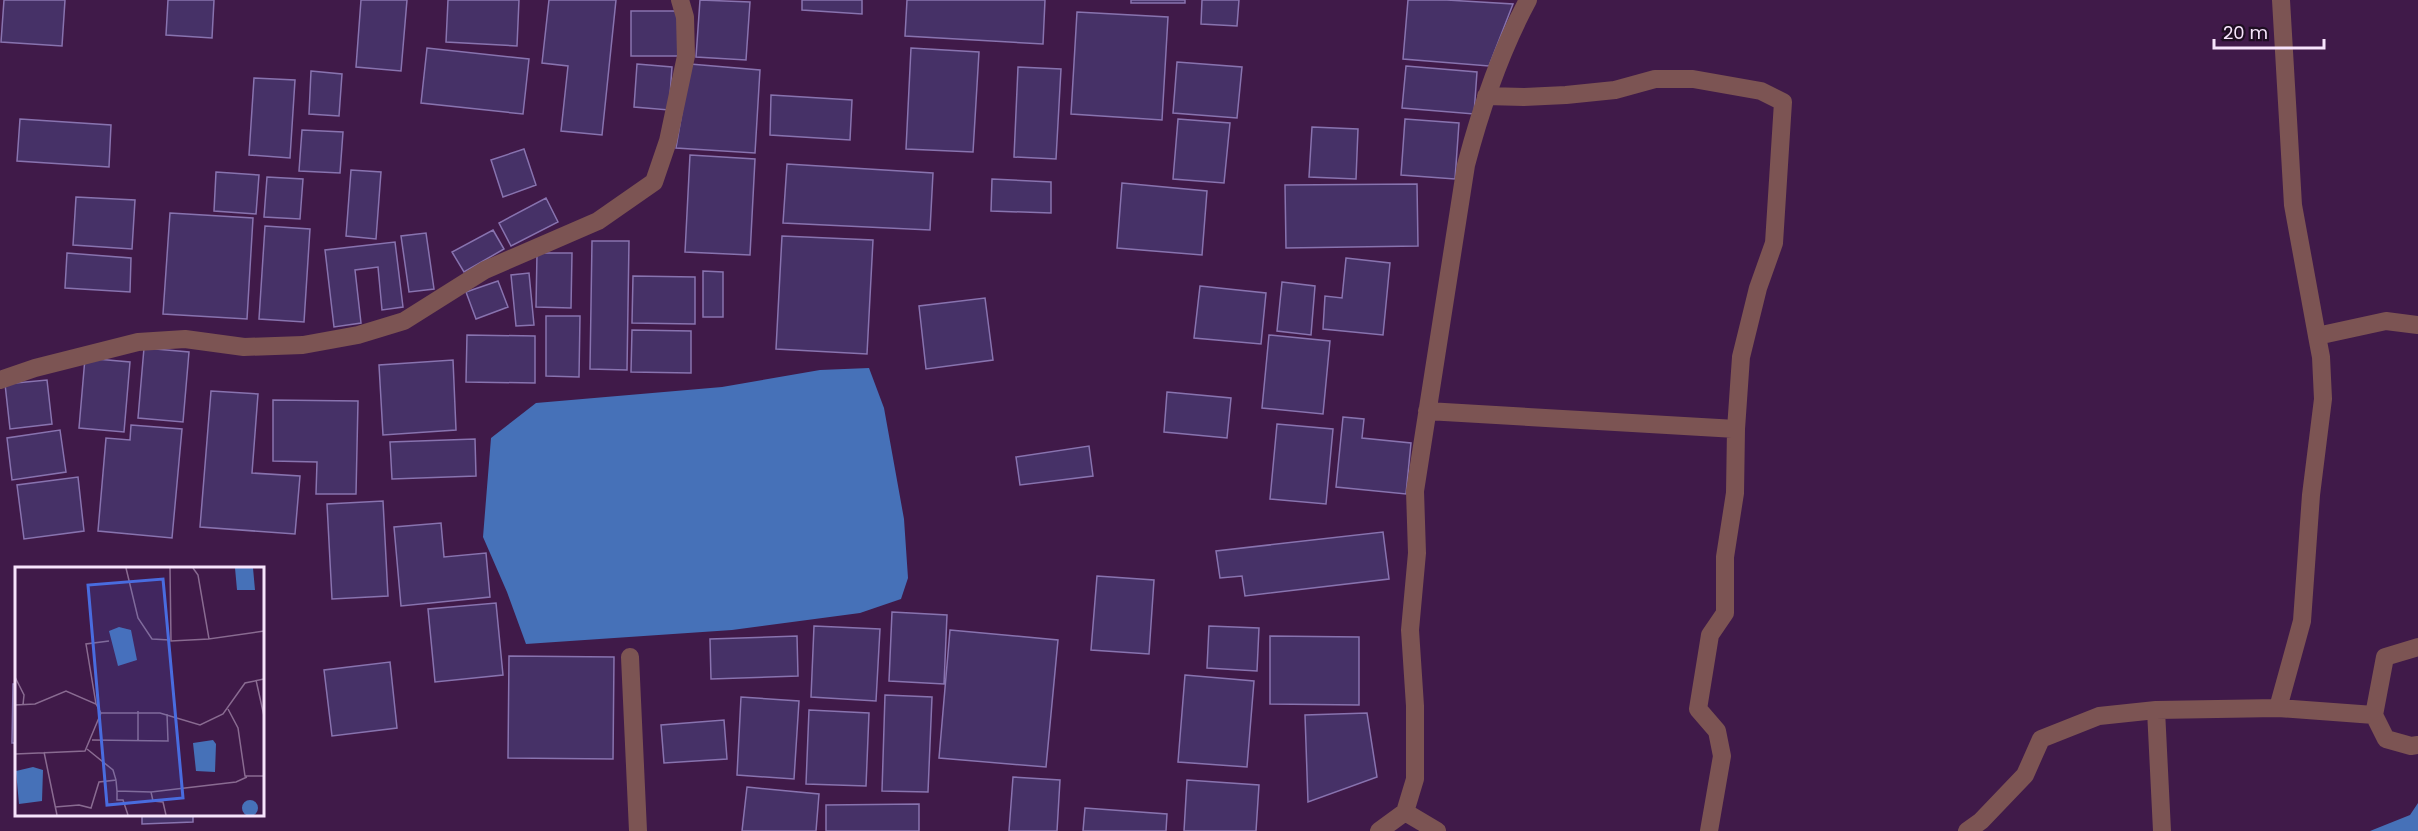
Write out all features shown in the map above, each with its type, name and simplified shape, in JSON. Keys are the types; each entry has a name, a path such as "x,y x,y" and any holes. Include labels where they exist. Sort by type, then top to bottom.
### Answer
{"street":[{"path":"0,380 35,368 138,342 185,339 244,347 303,345 358,335 404,321 485,270 598,221 654,182 668,141 686,56 685,17 680,0"},
{"path":"1379,831 1405,812 1415,779 1415,706 1410,630 1417,553 1415,491 1466,165 1486,96 1504,49 1528,0"},
{"path":"2278,708 2302,621 2311,495 2323,399 2321,357 2293,205 2281,0"},
{"path":"1486,96 1524,97 1616,90 1655,78 1694,79 1761,91 1783,102 1774,243 1758,288 1741,357 1736,429 1735,493 1725,557 1725,613 1710,635 1698,709 1717,731 1722,756 1709,831"},
{"path":"2317,336 2386,321 2418,325"},
{"path":"1427,411 1736,429"},
{"path":"2418,647 2385,657 2374,715 2386,739 2411,746 2418,745"},
{"path":"630,657 638,831"},
{"path":"1967,831 1981,821 2025,775 2041,739 2099,716 2156,710 2278,708 2374,715"},
{"path":"2156,710 2162,831"},
{"path":"1405,812 1437,831"}],"water":[{"path":"869,368 884,408 904,519 908,578 901,599 860,613 732,630 526,644 483,537 491,438 536,403 722,387 820,370"},
{"path":"2418,803 2418,831 2370,831 2410,815"}],"building":[{"path":"4,0 65,0 62,46 1,42"},
{"path":"168,0 214,0 212,38 166,35"},
{"path":"361,0 407,0 401,71 356,67"},
{"path":"448,0 519,0 517,46 446,42"},
{"path":"549,0 616,0 602,135 561,131 568,66 542,63"},
{"path":"700,0 750,2 746,60 696,57"},
{"path":"802,0 862,0 862,14 802,10"},
{"path":"907,0 1045,0 1043,44 905,36"},
{"path":"1131,0 1185,0 1185,3 1131,3"},
{"path":"1202,0 1239,0 1237,26 1201,24"},
{"path":"1408,0 1513,4 1489,66 1403,59"},
{"path":"631,11 682,11 682,56 631,56"},
{"path":"1077,12 1168,17 1162,120 1071,114"},
{"path":"427,48 529,59 523,114 421,103"},
{"path":"911,48 979,52 973,152 906,149"},
{"path":"1177,62 1242,67 1237,118 1173,113"},
{"path":"637,64 672,67 669,110 634,107"},
{"path":"690,64 760,70 755,153 676,148"},
{"path":"1406,66 1477,72 1474,114 1402,108"},
{"path":"1018,67 1061,69 1056,159 1014,157"},
{"path":"311,71 342,74 339,116 309,114"},
{"path":"254,78 295,80 290,158 249,155"},
{"path":"771,95 852,100 850,140 770,135"},
{"path":"20,119 111,125 109,167 17,161"},
{"path":"1178,119 1230,123 1224,183 1173,179"},
{"path":"1405,119 1459,123 1455,179 1401,175"},
{"path":"1312,127 1358,129 1356,179 1309,177"},
{"path":"302,130 343,132 340,173 299,171"},
{"path":"524,149 536,185 503,197 491,160"},
{"path":"690,155 755,159 750,255 685,252"},
{"path":"787,164 933,173 930,230 783,223"},
{"path":"351,170 381,172 376,239 346,236"},
{"path":"216,172 259,175 256,214 214,211"},
{"path":"267,177 303,179 300,219 264,217"},
{"path":"992,179 1051,182 1051,213 991,211"},
{"path":"1122,183 1207,191 1202,255 1117,248"},
{"path":"1417,184 1418,246 1286,248 1285,185"},
{"path":"76,197 135,200 132,249 73,245"},
{"path":"546,198 558,222 511,246 499,223"},
{"path":"170,213 253,218 247,319 163,314"},
{"path":"265,226 310,229 304,322 259,319"},
{"path":"493,230 504,249 464,272 452,252"},
{"path":"426,233 434,289 409,292 401,236"},
{"path":"782,236 873,240 867,354 776,349"},
{"path":"592,241 629,241 627,370 590,369"},
{"path":"395,242 403,307 382,310 378,267 355,270 361,323 334,327 325,250"},
{"path":"67,253 131,258 130,292 65,288"},
{"path":"537,253 572,253 571,308 536,307"},
{"path":"1346,258 1390,263 1383,335 1323,329 1325,296 1342,298"},
{"path":"703,271 723,272 723,317 703,317"},
{"path":"529,273 534,325 516,326 511,275"},
{"path":"633,276 695,277 695,324 632,323"},
{"path":"498,281 508,307 476,319 466,292"},
{"path":"1282,282 1315,286 1311,335 1277,331"},
{"path":"1200,286 1266,293 1261,344 1194,338"},
{"path":"985,298 993,360 926,369 919,306"},
{"path":"546,316 580,316 579,377 546,376"},
{"path":"632,330 691,331 691,373 631,372"},
{"path":"467,335 535,336 535,383 466,382"},
{"path":"1269,335 1330,341 1323,414 1262,408"},
{"path":"144,348 189,352 183,422 138,418"},
{"path":"85,358 130,362 124,432 79,428"},
{"path":"453,360 456,430 383,435 379,365"},
{"path":"47,380 52,424 10,429 5,384"},
{"path":"211,391 258,394 252,473 300,476 295,534 200,527"},
{"path":"1167,392 1231,398 1227,438 1164,432"},
{"path":"273,400 358,401 356,494 316,494 317,462 273,461"},
{"path":"1343,417 1364,419 1362,438 1411,443 1406,494 1336,487"},
{"path":"1277,424 1333,429 1326,504 1270,499"},
{"path":"131,425 182,429 172,538 98,531 106,438 130,440"},
{"path":"60,430 66,472 12,480 7,438"},
{"path":"475,439 476,476 392,479 390,442"},
{"path":"1089,446 1093,476 1020,485 1016,457"},
{"path":"78,477 84,531 24,539 17,485"},
{"path":"383,501 388,596 332,599 327,504"},
{"path":"441,523 444,557 486,553 490,597 401,606 394,527"},
{"path":"1383,532 1389,579 1245,596 1242,576 1220,578 1216,551"},
{"path":"1097,576 1154,580 1149,654 1091,650"},
{"path":"496,603 503,675 435,682 428,609"},
{"path":"892,612 947,615 944,684 889,681"},
{"path":"814,626 880,629 876,701 811,697"},
{"path":"1209,626 1259,628 1257,671 1207,668"},
{"path":"950,630 1058,640 1046,767 939,758"},
{"path":"797,636 798,676 711,679 710,639"},
{"path":"1270,636 1359,637 1359,705 1270,704"},
{"path":"509,656 614,657 613,759 508,758"},
{"path":"390,662 397,728 332,736 324,670"},
{"path":"1185,675 1254,681 1247,767 1178,762"},
{"path":"13,684 15,684 15,743 12,743"},
{"path":"885,695 932,697 928,792 882,791"},
{"path":"741,697 799,701 794,779 737,775"},
{"path":"809,710 869,713 866,786 806,784"},
{"path":"1367,713 1377,777 1308,802 1305,715"},
{"path":"724,720 727,759 664,763 661,725"},
{"path":"1013,777 1060,780 1057,831 1009,831"},
{"path":"1187,780 1259,785 1256,831 1184,831"},
{"path":"747,787 819,794 816,831 742,831"},
{"path":"919,804 919,831 826,831 826,805"},
{"path":"1085,808 1167,814 1166,831 1083,831"},
{"path":"142,816 193,816 193,822 142,824"}]}
